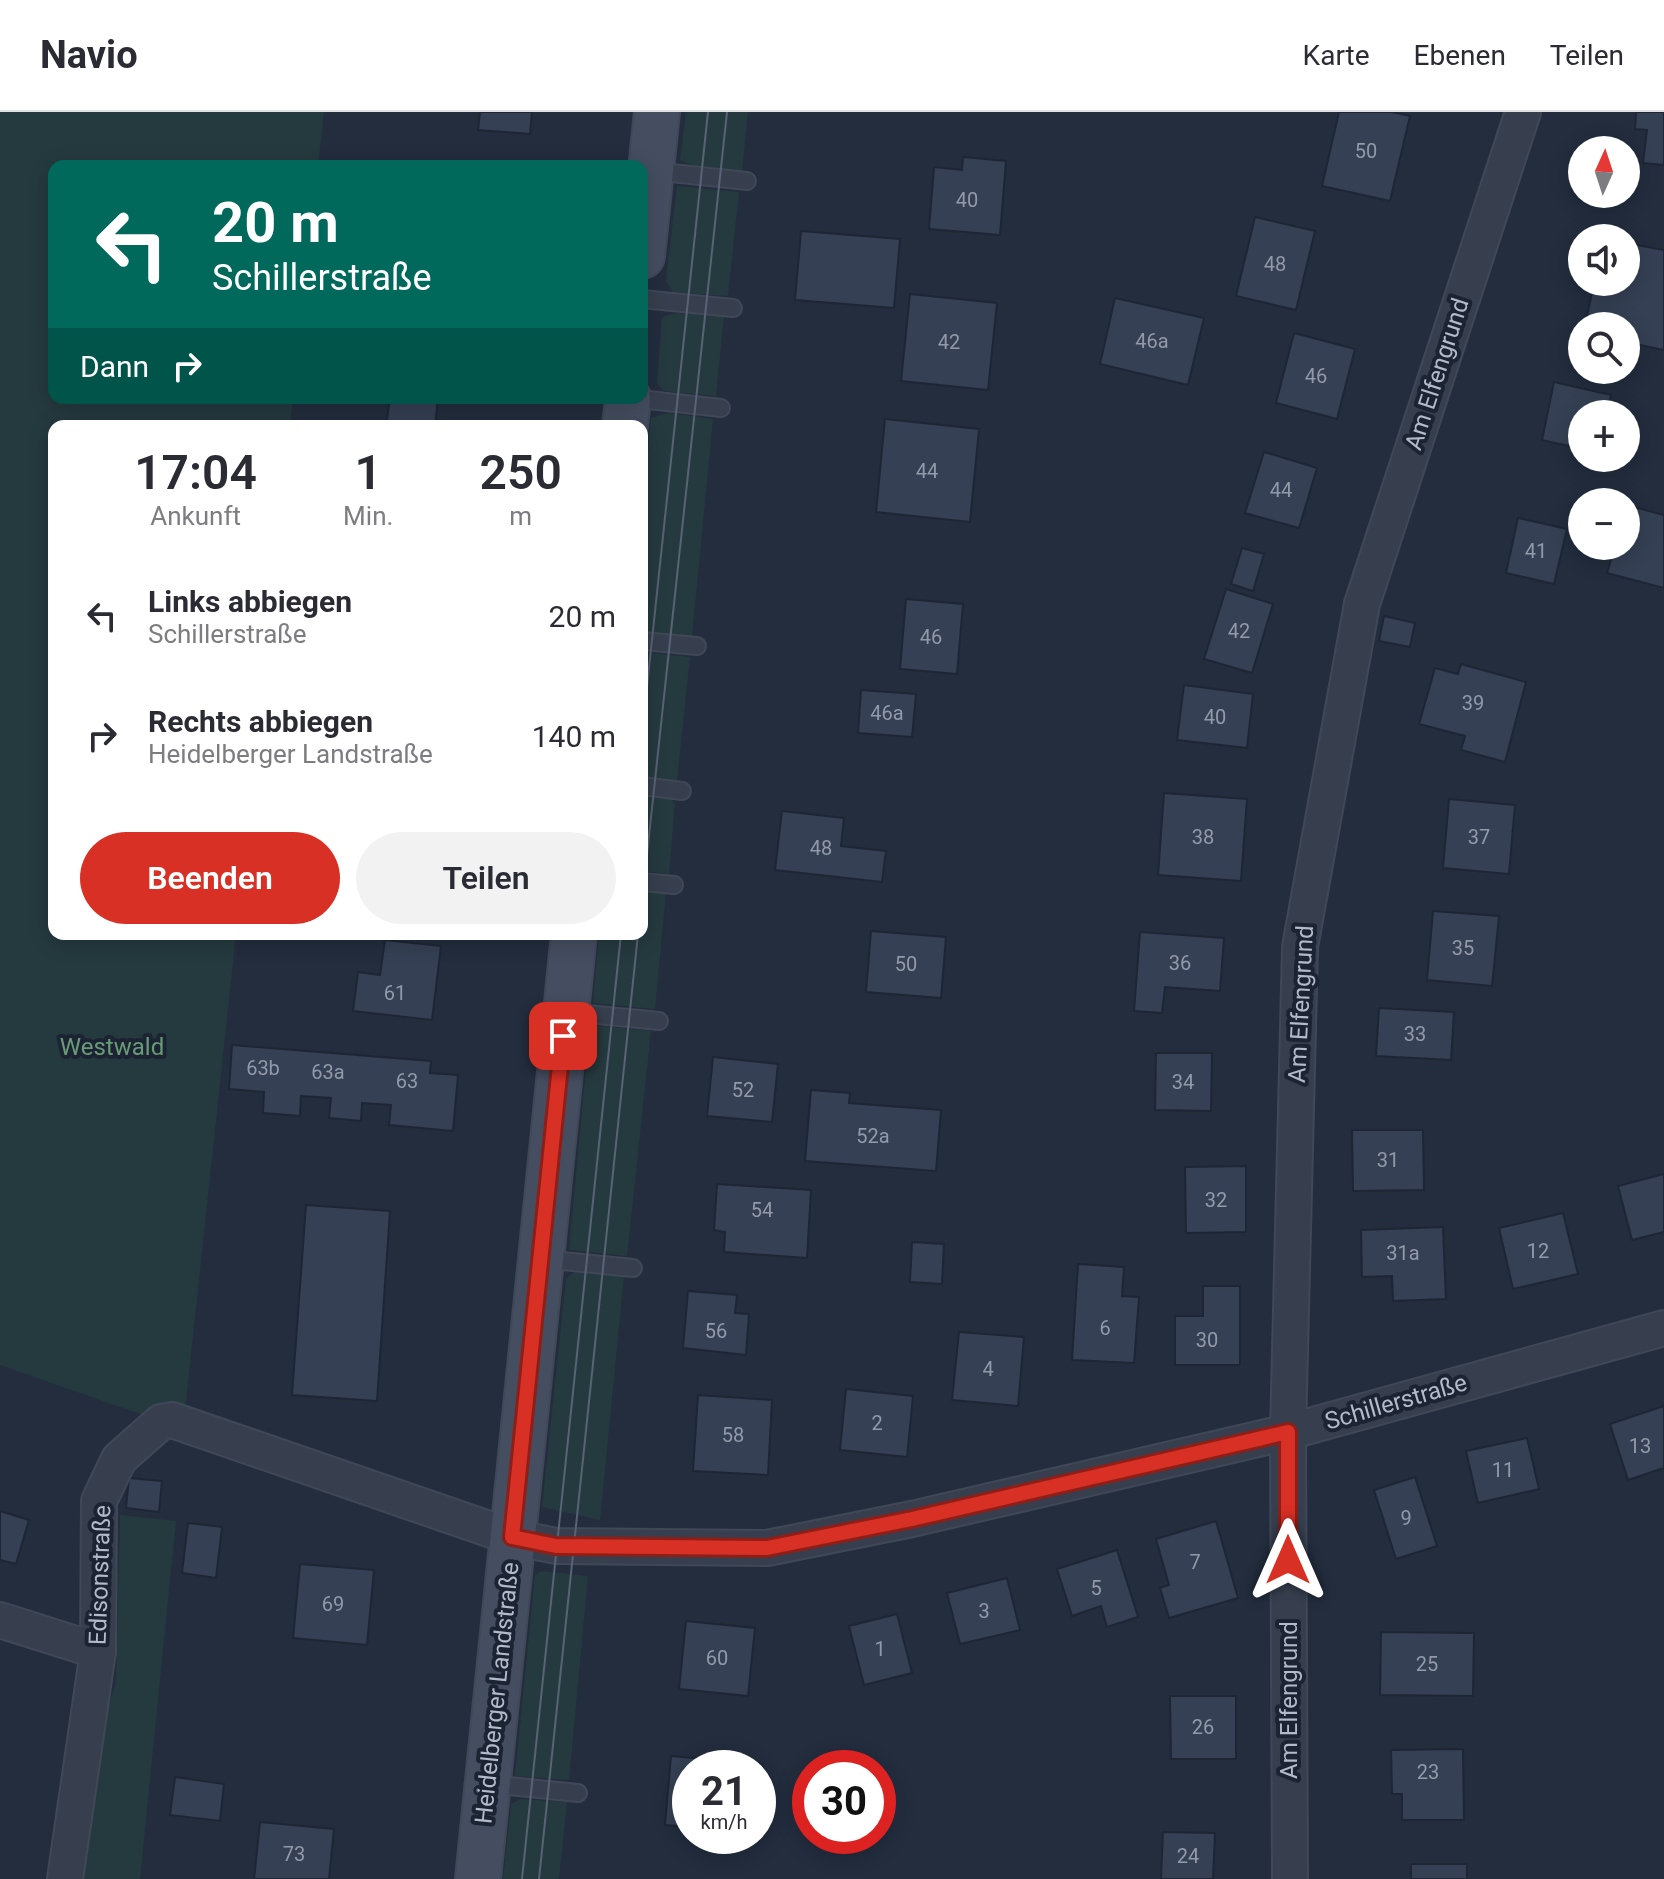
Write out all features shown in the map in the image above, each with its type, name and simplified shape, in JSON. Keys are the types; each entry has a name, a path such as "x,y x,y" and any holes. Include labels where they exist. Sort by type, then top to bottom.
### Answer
{"street":[{"path":"648,199 657,112"},
{"name":"Am Elfengrund","path":"1290,1879 1288,1432 1300,947 1362,604 1523,112"},
{"name":"Heidelberger Landstraße","path":"478,1879 573,940"},
{"name":"Schillerstraße","path":"512,1537 556,1546 767,1548 912,1519 1288,1432 1664,1328"},
{"name":"Edisonstraße","path":"65,1879 98,1651 99,1501 119,1459 161,1422 172,1420 512,1537"},
{"path":"0,1620 98,1651"}],"lane":[{"path":"651,171 747,181"},
{"path":"648,300 733,308"},
{"path":"648,400 721,408"},
{"path":"648,642 697,646"},
{"path":"648,787 682,791"},
{"path":"648,883 674,885"},
{"path":"565,1011 659,1021"},
{"path":"541,1259 633,1268"},
{"path":"488,1783 578,1793"}],"green space":[{"name":"Westwald","path":"0,112 324,112 319,160 48,160 48,404 292,404 291,420 48,420 48,940 235,940 183,1429 0,1365"},
{"path":"686,112 748,112 742,171 692,165 680,160"},
{"path":"677,186 739,192 728,296 673,292 666,281"},
{"path":"677,313 724,316 716,396 664,391 657,383 662,317"},
{"path":"668,413 713,419 692,637 648,632 648,451 651,418"},
{"path":"648,653 690,657 677,781 648,779"},
{"path":"648,797 671,799 675,804 669,874 648,872"},
{"path":"648,891 666,893 655,1009 593,1003 598,940 648,940"},
{"path":"590,1025 651,1031 627,1256 569,1250"},
{"path":"574,1272 624,1276 600,1520 542,1507 566,1279"},
{"path":"120,1515 176,1521 140,1879 83,1879 101,1728 116,1683"},
{"path":"542,1571 588,1576 569,1780 515,1776 535,1575"},
{"path":"520,1799 567,1802 559,1879 503,1879 511,1804"}],"building":[{"path":"480,112 532,112 530,134 478,130"},
{"path":"1339,112 1392,112 1410,116 1390,201 1322,186"},
{"path":"1636,112 1664,112 1664,165 1643,163 1647,130 1635,129"},
{"path":"963,157 1006,161 1000,235 929,229 934,167 962,170"},
{"path":"1255,217 1315,231 1296,310 1236,296"},
{"path":"801,231 900,239 894,308 795,300"},
{"path":"1640,246 1664,250 1664,350 1640,345 1640,312 1588,312 1591,296 1640,296"},
{"path":"910,294 997,303 988,390 901,381"},
{"path":"1115,298 1204,318 1188,385 1100,364"},
{"path":"1294,333 1355,349 1337,419 1276,403"},
{"path":"1554,382 1611,395 1610,400 1568,400 1568,446 1542,440"},
{"path":"389,404 437,404 436,420 387,420"},
{"path":"885,419 979,429 970,522 876,512"},
{"path":"1264,452 1317,468 1299,528 1245,513"},
{"path":"1640,509 1664,515 1664,588 1607,573 1611,560 1640,560"},
{"path":"1518,518 1567,529 1554,584 1506,573"},
{"path":"1242,548 1264,554 1253,591 1231,584"},
{"path":"1226,589 1273,604 1252,673 1204,659"},
{"path":"906,599 963,604 957,674 900,669"},
{"path":"1384,616 1415,623 1410,647 1379,641"},
{"path":"1461,664 1526,682 1505,762 1461,750 1465,736 1419,724 1435,668 1458,674"},
{"path":"1184,685 1253,694 1247,748 1177,740"},
{"path":"861,690 916,694 912,737 858,733"},
{"path":"1164,793 1247,799 1241,881 1158,875"},
{"path":"1449,799 1515,805 1509,874 1443,868"},
{"path":"782,811 844,818 841,846 886,851 882,882 775,870"},
{"path":"1433,911 1499,916 1492,986 1427,980"},
{"path":"871,931 946,937 941,998 866,992"},
{"path":"1140,932 1224,938 1220,991 1165,987 1162,1013 1134,1011"},
{"path":"385,940 441,946 432,1020 353,1011 358,972 380,975"},
{"path":"1379,1008 1454,1012 1451,1060 1376,1056"},
{"path":"232,1045 431,1061 430,1073 458,1075 453,1131 389,1125 391,1105 362,1103 361,1121 329,1118 331,1098 301,1096 300,1116 263,1113 264,1092 229,1089"},
{"path":"1156,1053 1212,1053 1211,1111 1155,1110"},
{"path":"713,1057 778,1064 772,1122 707,1116"},
{"path":"811,1090 850,1093 849,1103 941,1110 936,1171 805,1161"},
{"path":"1352,1130 1423,1130 1424,1190 1353,1191"},
{"path":"1246,1166 1246,1232 1186,1233 1185,1167"},
{"path":"1664,1174 1664,1232 1632,1240 1618,1186"},
{"path":"717,1184 811,1190 807,1258 724,1252 725,1232 714,1230"},
{"path":"306,1205 390,1211 377,1401 292,1395"},
{"path":"1563,1213 1578,1274 1513,1289 1499,1228"},
{"path":"1443,1227 1446,1299 1393,1301 1392,1276 1362,1277 1361,1230"},
{"path":"912,1242 944,1244 942,1284 910,1282"},
{"path":"1078,1264 1124,1267 1122,1296 1139,1297 1134,1363 1072,1360"},
{"path":"1203,1286 1240,1286 1240,1365 1175,1365 1175,1316 1203,1316"},
{"path":"688,1291 737,1295 735,1313 749,1314 746,1355 683,1348"},
{"path":"959,1332 1024,1337 1018,1406 952,1400"},
{"path":"846,1389 913,1396 907,1457 840,1450"},
{"path":"698,1395 772,1400 768,1475 693,1471"},
{"path":"1664,1406 1664,1468 1628,1480 1610,1424"},
{"path":"1527,1438 1539,1489 1478,1503 1466,1451"},
{"path":"1415,1477 1437,1546 1396,1559 1374,1490"},
{"path":"129,1478 162,1481 159,1512 126,1508"},
{"path":"0,1511 29,1520 16,1564 0,1560"},
{"path":"1216,1521 1238,1598 1169,1618 1160,1588 1169,1585 1156,1539"},
{"path":"188,1523 222,1527 216,1578 182,1573"},
{"path":"1117,1550 1138,1617 1107,1627 1101,1606 1072,1616 1057,1569"},
{"path":"300,1564 374,1570 367,1645 293,1638"},
{"path":"1007,1578 1020,1630 960,1644 947,1593"},
{"path":"897,1614 912,1673 864,1685 849,1626"},
{"path":"686,1621 755,1628 748,1696 679,1689"},
{"path":"1381,1632 1474,1633 1473,1696 1380,1695"},
{"path":"1170,1696 1236,1696 1236,1759 1171,1759"},
{"path":"1463,1749 1464,1820 1402,1820 1402,1794 1392,1794 1391,1750"},
{"path":"671,1756 672,1756 672,1826 665,1825"},
{"path":"175,1777 224,1784 220,1821 170,1815"},
{"path":"260,1822 334,1829 329,1879 254,1879"},
{"path":"1163,1832 1215,1833 1213,1879 1161,1879"},
{"path":"1411,1864 1467,1864 1467,1879 1411,1879"}],"tram line":[{"path":"648,677 708,112"},
{"path":"648,845 727,112"},
{"path":"522,1879 620,940"},
{"path":"539,1879 637,940"}],"route":[{"path":"563,1036 512,1537 556,1546 767,1548 912,1519 1288,1432 1288,1560"}]}
